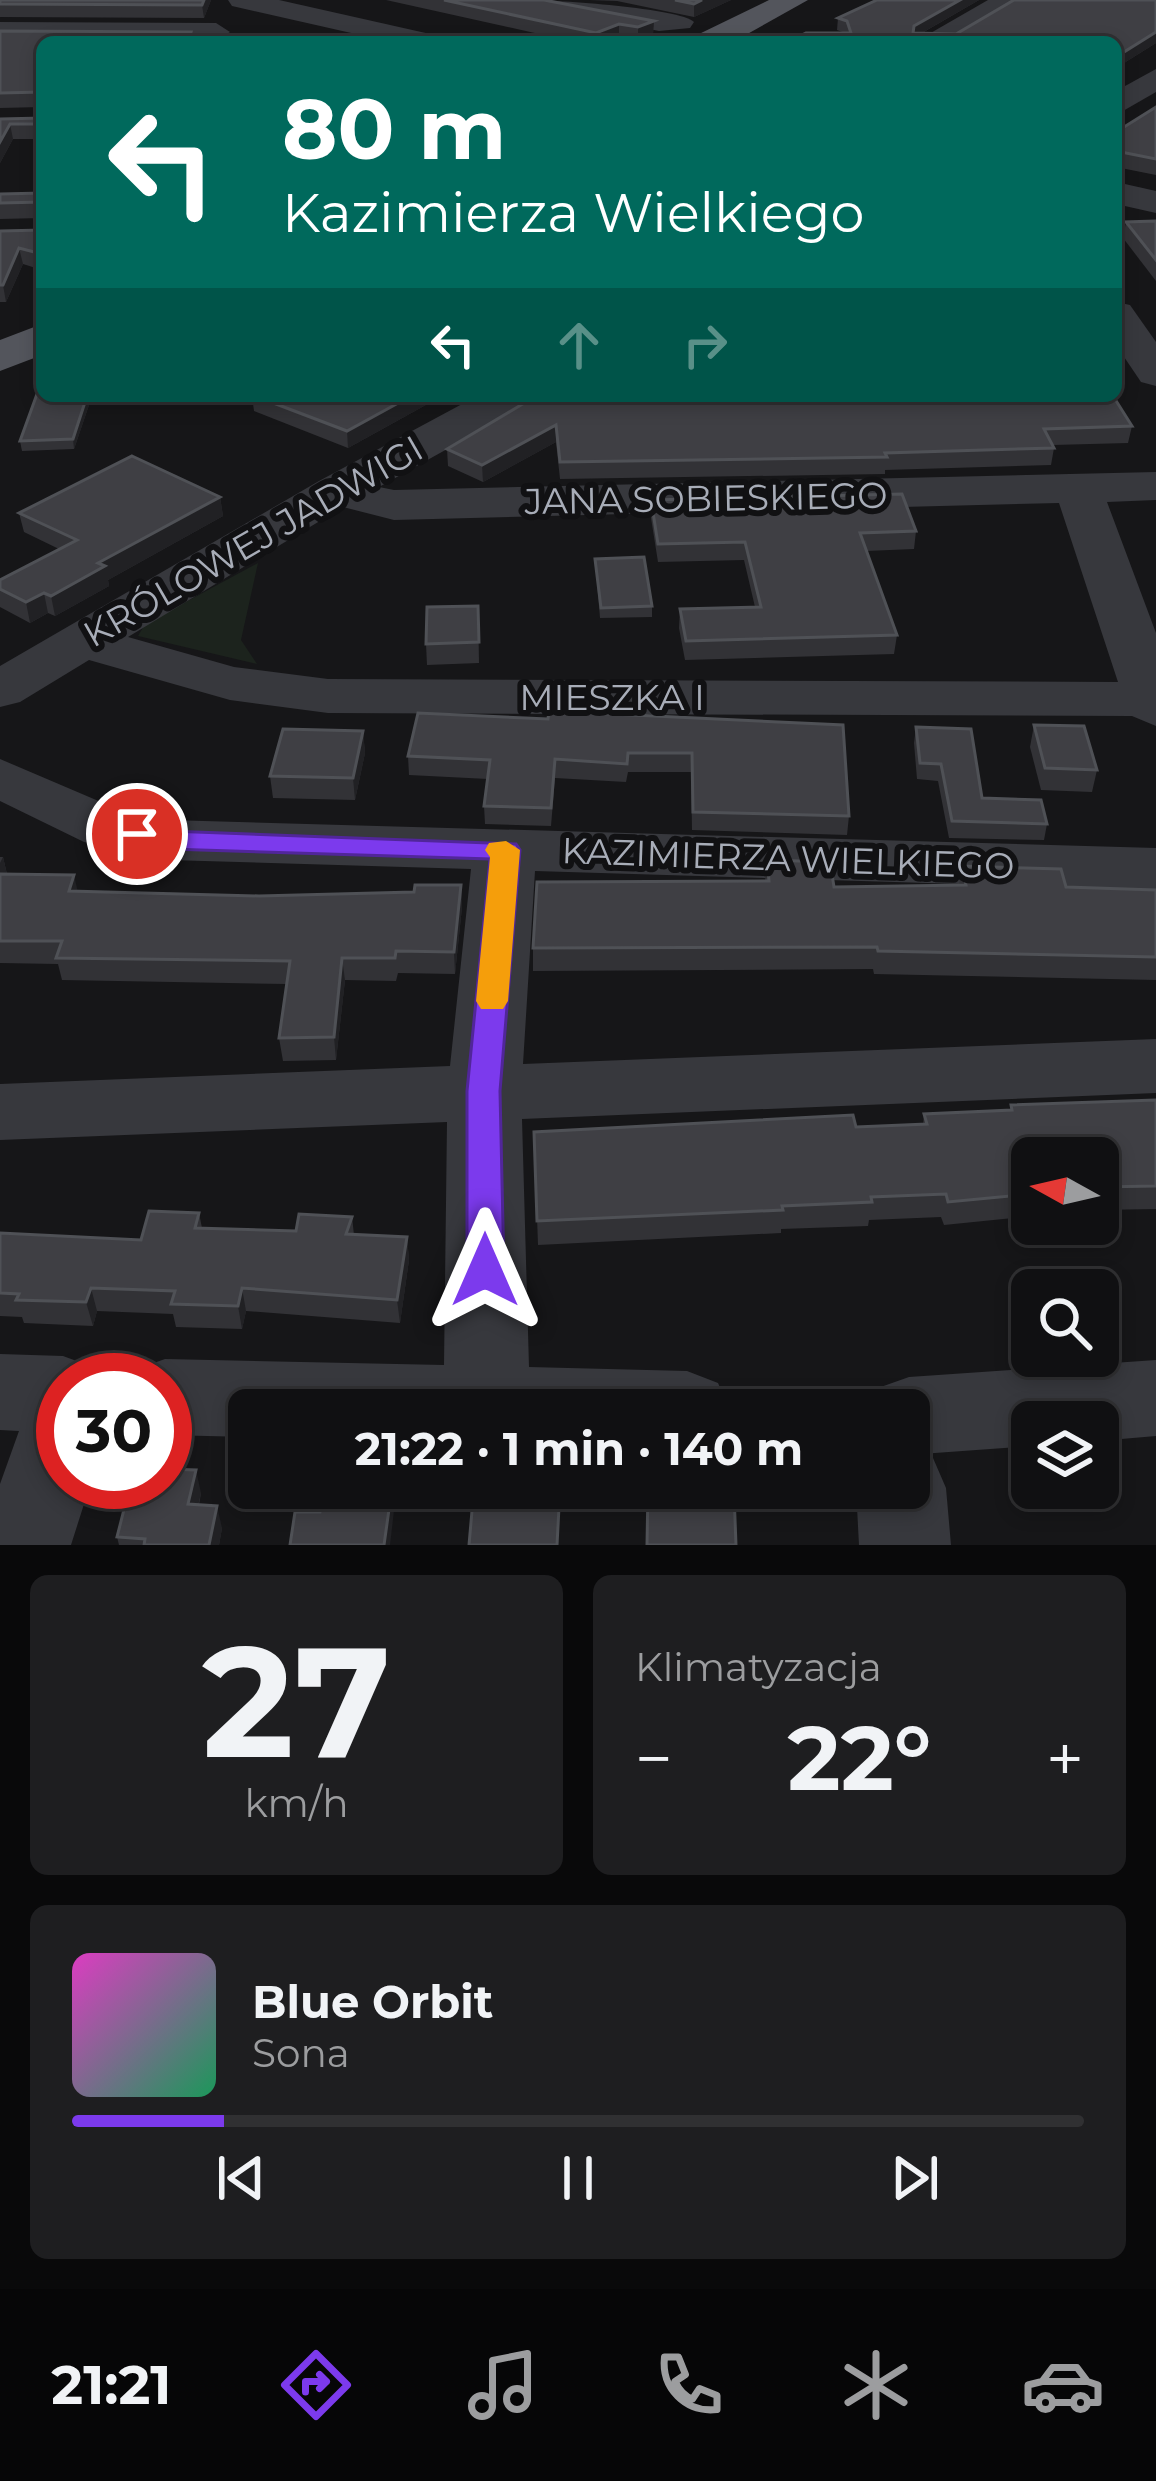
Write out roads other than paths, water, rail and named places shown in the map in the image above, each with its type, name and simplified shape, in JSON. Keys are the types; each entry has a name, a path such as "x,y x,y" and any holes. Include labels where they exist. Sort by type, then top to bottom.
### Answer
{"main road":[{"path":"719,36 793,0"},
{"path":"683,32 740,24"},
{"path":"0,357 36,341"}],"street":[{"path":"242,0 402,36"},
{"path":"218,36 327,0"},
{"path":"542,0 683,32"},
{"path":"940,36 1009,0"},
{"path":"0,31 179,36"},
{"path":"1128,102 1156,78"},
{"path":"1122,195 1156,202"},
{"path":"1130,332 1156,373"},
{"name":"KRÓLOWEJ JADWIGI","path":"0,690 336,491 499,402"},
{"name":"JANA SOBIESKIEGO","path":"336,491 394,505 1156,486"},
{"path":"1078,489 1154,704"},
{"name":"MIESZKA I","path":"79,640 230,683 328,696 1154,704"},
{"name":"KAZIMIERZA WIELKIEGO","path":"0,778 106,828 169,840 1156,869"},
{"path":"487,1389 484,1091 506,850"},
{"path":"0,1112 1156,1066"},
{"path":"0,1392 36,1393"},
{"path":"192,1397 228,1397"},
{"path":"930,1414 1156,1398"},
{"path":"26,1545 38,1509"},
{"path":"902,1509 905,1545"}]}
